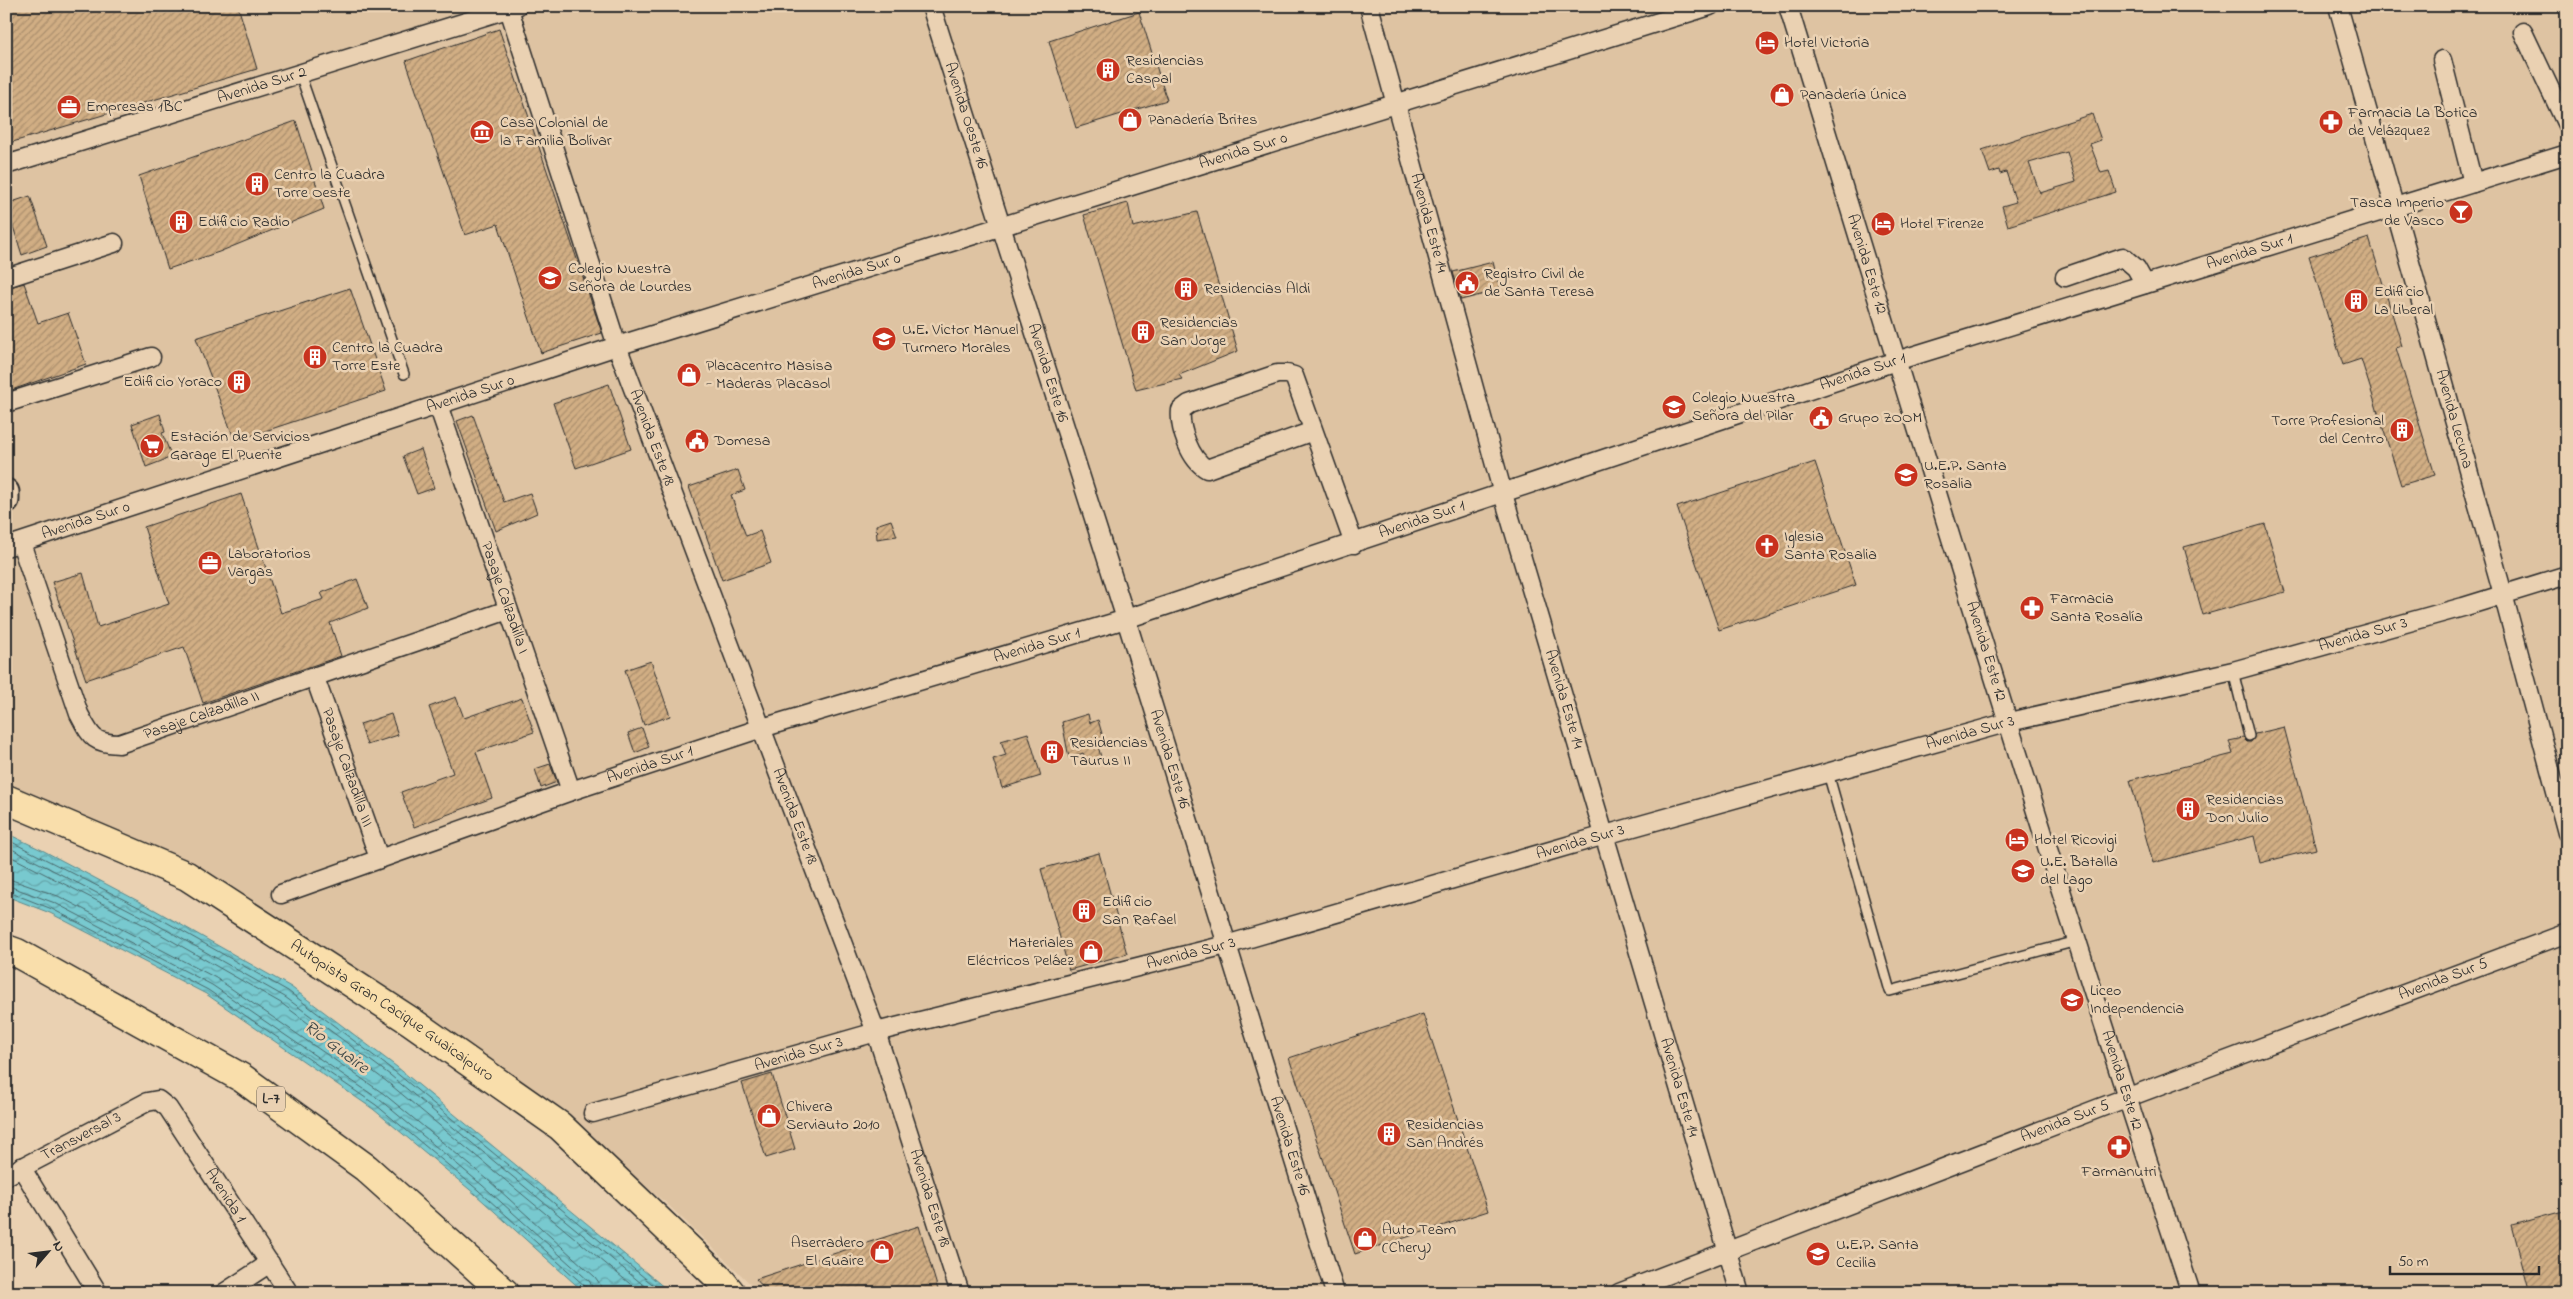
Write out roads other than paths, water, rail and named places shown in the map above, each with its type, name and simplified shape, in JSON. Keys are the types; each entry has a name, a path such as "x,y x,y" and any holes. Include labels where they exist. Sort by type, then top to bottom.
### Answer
{"highway":[{"name":"Autopista Gran Cacique Guaicaipuro","path":"6,799 187,876 412,1022 560,1126 716,1276 731,1293"},
{"name":"L-7","path":"6,949 17,953 242,1078 366,1168 500,1290"}],"main road":[{"path":"6,492 6,500"}],"street":[{"name":"Avenida Oeste 16","path":"931,6 1001,225"},
{"name":"Avenida Este 14","path":"1369,6 1503,494 1740,1293"},
{"name":"Avenida Sur 0","path":"14,545 617,346 1710,6"},
{"name":"Avenida Este 12","path":"1788,6 1896,361 2126,1098 2191,1293"},
{"name":"Avenida Lecuna","path":"2338,6 2504,594 2567,833"},
{"name":"Avenida Sur 2","path":"6,165 511,7"},
{"name":"Avenida Este 18","path":"511,7 617,346 876,1032 960,1293"},
{"path":"2523,32 2563,105 2567,125"},
{"path":"2442,60 2473,183"},
{"name":"Avenida Sur 1","path":"281,894 571,791 762,728 1126,619 1896,361 2567,154"},
{"name":"Avenida Este 16","path":"1001,225 1336,1293"},
{"path":"6,278 114,243"},
{"path":"2065,277 2123,257 2136,268 2145,284"},
{"path":"6,403 151,357"},
{"path":"1314,431 1207,469 1198,464 1187,440 1180,420 1181,410 1198,401 1277,374 1294,376 1314,431 1354,544"},
{"name":"Pasaje Calzadilla I","path":"438,405 571,791"},
{"name":"Pasaje Calzadilla II","path":"14,545 79,714 90,734 102,744 119,744 508,610"},
{"name":"Avenida Sur 3","path":"593,1113 876,1032 1226,945 1604,835 2009,722 2233,671 2463,608 2567,575"},
{"name":"Pasaje Calzadilla III","path":"315,678 379,858"},
{"name":"Avenida Sur 5","path":"1620,1293 2126,1098 2567,933"},
{"name":"Transversal 3","path":"6,1176 147,1102 158,1100"},
{"name":"Avenida 1","path":"158,1100 168,1108 288,1293"},
{"path":"21,1167 98,1293"},
{"path":"224,1293 270,1264"}],"lane":[{"path":"300,74 404,374"},
{"path":"2233,671 2250,736"},
{"path":"1828,773 1890,991 2077,941"}],"water":[{"name":"Río Guaire","path":"6,833 155,910 291,987 397,1067 671,1293 585,1293 475,1194 373,1109 206,994 50,913 6,896"}],"place":[{"name":"Hotel Victoria","path":"1767,43"},
{"name":"Residencias Caspal","path":"1108,70"},
{"name":"Panadería Única","path":"1782,95"},
{"name":"Empresas 1BC","path":"69,107"},
{"name":"Panadería Brites","path":"1130,120"},
{"name":"Farmacia La Botica de Velázquez","path":"2331,122"},
{"name":"Casa Colonial de la Familia Bolívar","path":"482,132"},
{"name":"Centro la Cuadra Torre Oeste","path":"257,184"},
{"name":"Tasca Imperio de Vasco","path":"2461,212"},
{"name":"Edificio Radio","path":"181,222"},
{"name":"Hotel Firenze","path":"1883,224"},
{"name":"Colegio Nuestra Señora de Lourdes","path":"550,278"},
{"name":"Registro Civil de de Santa Teresa","path":"1467,283"},
{"name":"Residencias Aldi","path":"1186,289"},
{"name":"Edificio La Liberal","path":"2356,301"},
{"name":"Residencias San Jorge","path":"1143,332"},
{"name":"U.E. Victor Manuel Turmero Morales","path":"884,339"},
{"name":"Centro la Cuadra Torre Este","path":"315,357"},
{"name":"Placacentro Masisa - Maderas Placasol","path":"689,375"},
{"name":"Edificio Yoraco","path":"239,382"},
{"name":"Colegio Nuestra Señora del Pilar","path":"1674,407"},
{"name":"Grupo ZOOM","path":"1821,418"},
{"name":"Torre Profesional del Centro","path":"2402,430"},
{"name":"Domesa","path":"697,441"},
{"name":"Estación de Servicios Garage El Puente","path":"152,446"},
{"name":"U.E.P. Santa Rosalia","path":"1906,475"},
{"name":"Iglesia Santa Rosalia","path":"1767,546"},
{"name":"Laboratorios Vargas","path":"210,563"},
{"name":"Farmacia Santa Rosalía","path":"2032,608"},
{"name":"Residencias Taurus II","path":"1052,752"},
{"name":"Residencias Don Julio","path":"2188,809"},
{"name":"Hotel Ricovigi","path":"2017,840"},
{"name":"U.E. Batalla del Lago","path":"2023,871"},
{"name":"Edificio San Rafael","path":"1084,911"},
{"name":"Materiales Eléctricos Peláez","path":"1091,952"},
{"name":"Liceo Independencia","path":"2072,1000"},
{"name":"Chivera Serviauto 2010","path":"769,1116"},
{"name":"Residencias San Andrés","path":"1389,1134"},
{"name":"Farmanutri","path":"2119,1147"},
{"name":"Auto Team (Chery)","path":"1365,1239"},
{"name":"Aserradero El Guaire","path":"882,1252"},
{"name":"U.E.P. Santa Cecilia","path":"1818,1254"}]}
